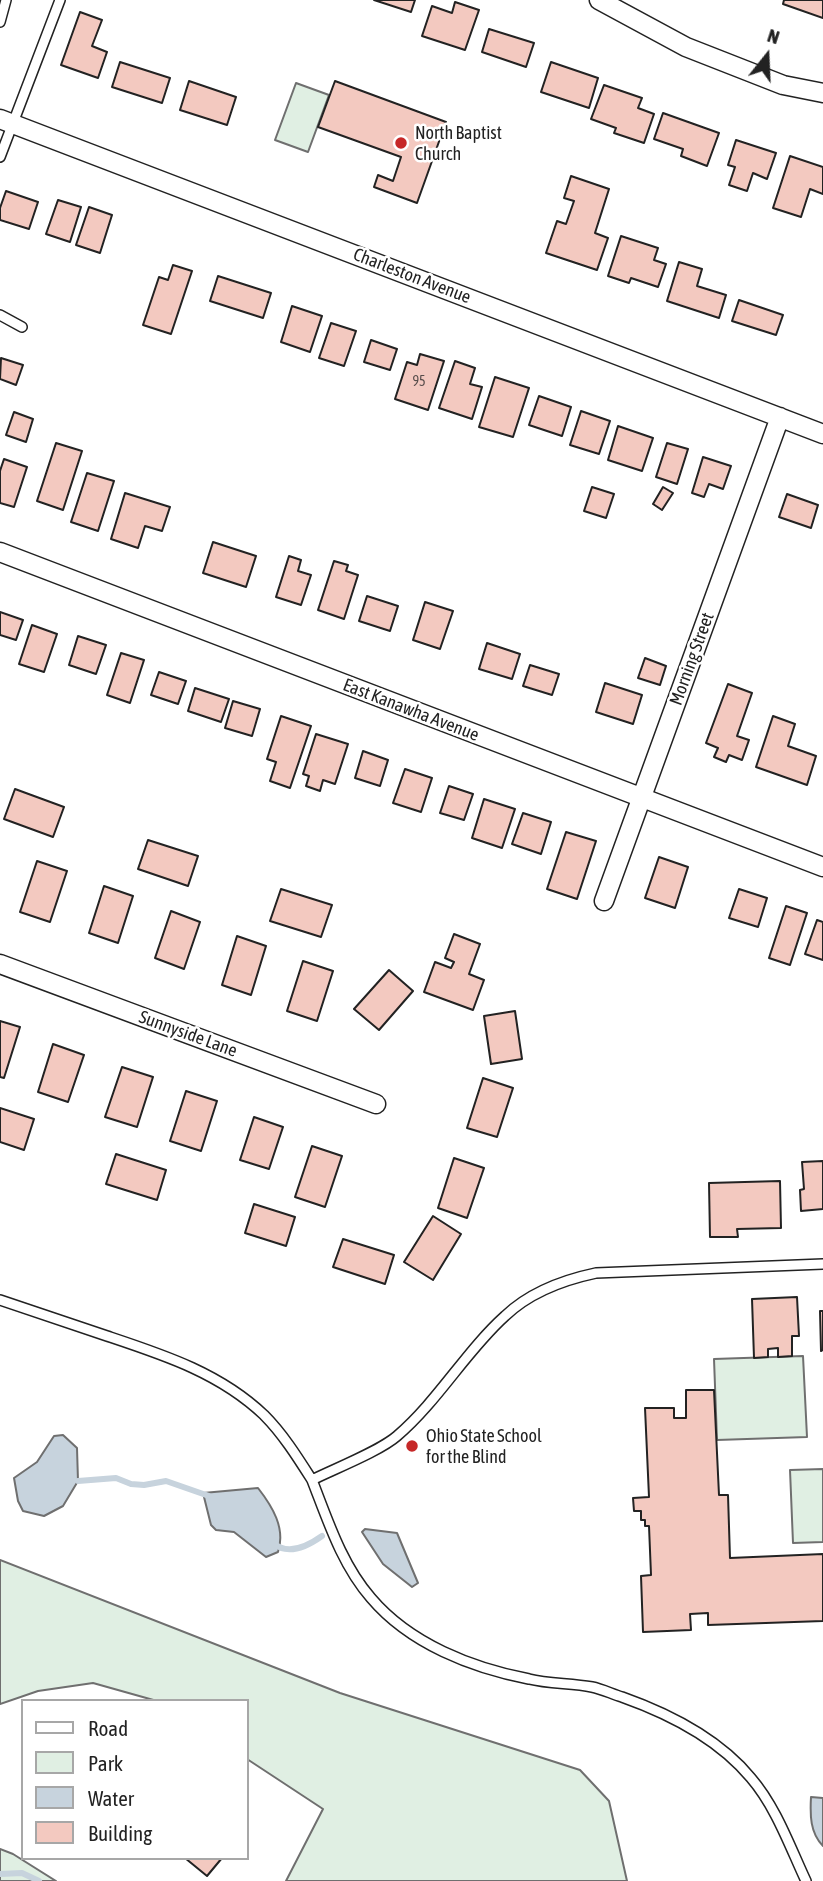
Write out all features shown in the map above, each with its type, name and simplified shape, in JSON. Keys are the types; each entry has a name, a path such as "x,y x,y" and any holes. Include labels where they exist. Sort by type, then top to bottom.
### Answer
{"street":[{"path":"599,0 686,47 783,85 823,93"},
{"name":"Charleston Avenue","path":"6,122 823,434"},
{"name":"Morning Street","path":"604,901 780,417"},
{"name":"East Kanawha Avenue","path":"0,552 823,867"},
{"name":"Sunnyside Lane","path":"0,964 376,1104"}],"lane":[{"path":"0,22 6,0"},
{"path":"0,157 6,122 60,0"},
{"path":"0,315 22,327"},
{"path":"312,1480 394,1439 414,1421 505,1315 529,1298 569,1279 596,1273 823,1264"},
{"path":"0,1300 144,1348 202,1371 236,1392 265,1416 291,1447 312,1480 346,1563 371,1599 407,1632 443,1651 492,1671 531,1680 594,1687 648,1706 690,1727 722,1749 752,1779 777,1819 806,1881"}],"green space":[{"path":"296,83 329,95 308,152 275,140"},
{"path":"803,1356 807,1437 717,1440 714,1359"},
{"path":"823,1469 823,1542 793,1543 790,1470"},
{"path":"0,1560 340,1693 580,1770 609,1801 627,1881 286,1881 323,1809 248,1760 248,1699 150,1699 93,1683 38,1691 0,1704"},
{"path":"0,1849 13,1854 56,1881 0,1881"}],"water":[{"path":"63,1435 77,1448 78,1481 63,1506 44,1516 23,1511 18,1501 14,1478 37,1462 54,1436"},
{"path":"258,1488 273,1510 280,1534 278,1552 266,1557 234,1532 216,1530 211,1525 203,1493"},
{"path":"365,1529 397,1533 418,1583 412,1587 383,1564 362,1532"},
{"path":"811,1797 823,1798 823,1846 813,1830"}],"building":[{"path":"374,0 415,0 411,12"},
{"path":"784,0 823,0 823,18 783,4"},
{"path":"455,2 479,10 465,50 422,36 432,6 452,13"},
{"path":"80,12 102,20 92,46 107,52 98,78 61,65"},
{"path":"489,29 534,43 526,67 482,52"},
{"path":"120,62 170,78 162,103 112,87"},
{"path":"551,62 598,78 589,108 541,92"},
{"path":"189,81 236,97 227,125 180,110"},
{"name":"North Baptist Church","path":"335,81 446,122 417,203 374,187 378,175 393,181 401,157 318,127"},
{"path":"604,85 642,98 638,108 654,114 644,143 614,133 616,128 591,119"},
{"path":"663,113 719,133 707,166 681,156 683,149 654,139"},
{"path":"736,140 776,153 767,179 753,173 747,191 729,185 735,167 728,165"},
{"path":"790,156 823,167 823,194 810,189 801,217 773,208"},
{"path":"571,176 609,189 595,233 608,238 597,270 546,253 557,221 566,224 574,201 564,198"},
{"path":"6,191 38,202 29,229 0,220 0,208"},
{"path":"58,200 81,207 70,242 46,234"},
{"path":"89,207 112,215 100,253 76,245"},
{"path":"621,236 658,248 654,260 666,264 658,287 631,278 629,283 608,276"},
{"path":"679,262 702,269 697,286 726,295 719,318 667,301"},
{"path":"173,265 192,271 171,334 143,325 159,277 168,280"},
{"path":"218,276 271,293 263,318 210,301"},
{"path":"739,300 783,315 776,335 732,321"},
{"path":"292,306 322,316 310,352 281,342"},
{"path":"331,323 356,331 344,366 319,358"},
{"path":"371,340 397,349 390,370 364,362"},
{"path":"420,354 444,361 428,410 395,399 407,362 417,365"},
{"path":"1,358 23,365 16,385 0,379"},
{"path":"455,361 475,368 470,384 482,387 472,419 439,408"},
{"path":"495,377 529,388 513,437 479,427"},
{"path":"539,396 571,407 562,436 529,425"},
{"path":"581,411 610,421 599,454 570,445"},
{"path":"14,412 33,419 26,442 6,435"},
{"path":"618,426 653,438 642,471 608,460"},
{"path":"56,443 82,451 63,510 37,501"},
{"path":"667,443 688,449 677,484 656,477"},
{"path":"703,457 731,466 723,489 709,484 704,497 692,493"},
{"path":"4,459 27,467 14,507 0,503 0,471"},
{"path":"87,473 114,481 98,531 71,522"},
{"path":"592,487 614,494 606,518 584,511"},
{"path":"663,487 673,493 662,510 653,504"},
{"path":"125,493 170,507 162,531 145,526 138,548 111,539"},
{"path":"787,494 818,505 811,528 779,517"},
{"path":"213,542 256,556 246,587 203,573"},
{"path":"289,556 301,560 298,571 311,575 301,605 276,597"},
{"path":"334,561 348,565 346,571 358,575 344,619 318,610"},
{"path":"367,596 398,606 390,631 359,621"},
{"path":"425,602 453,611 440,649 413,640"},
{"path":"0,612 23,620 16,640 0,635"},
{"path":"32,625 57,634 44,672 19,664"},
{"path":"78,636 106,645 96,674 69,665"},
{"path":"487,643 520,654 512,679 479,669"},
{"path":"121,653 144,660 130,703 107,695"},
{"path":"645,658 666,666 660,685 638,678"},
{"path":"530,665 559,674 552,695 523,686"},
{"path":"159,672 186,681 178,704 151,695"},
{"path":"605,683 642,695 633,724 596,712"},
{"path":"728,684 752,693 737,736 749,740 742,760 729,755 726,762 714,757 718,748 706,743"},
{"path":"195,688 229,699 221,722 188,711"},
{"path":"233,701 260,709 252,736 225,728"},
{"path":"281,716 311,726 290,788 270,781 276,762 267,759"},
{"path":"773,716 795,724 788,746 816,756 807,785 756,767"},
{"path":"316,734 348,744 335,784 323,780 320,791 306,786 309,776 303,774"},
{"path":"363,751 388,760 380,786 355,778"},
{"path":"405,769 432,778 421,812 393,803"},
{"path":"449,786 473,794 464,820 440,813"},
{"path":"15,789 64,807 53,837 4,819"},
{"path":"484,799 515,809 502,848 472,838"},
{"path":"523,813 551,822 541,854 512,844"},
{"path":"566,832 596,841 577,899 547,889"},
{"path":"148,840 198,856 188,886 138,869"},
{"path":"659,857 688,867 675,908 645,898"},
{"path":"37,861 67,871 50,922 20,912"},
{"path":"104,886 133,896 118,943 89,933"},
{"path":"281,889 332,905 321,937 270,921"},
{"path":"739,889 767,898 758,927 729,918"},
{"path":"786,906 807,913 790,965 769,958"},
{"path":"171,911 200,922 184,969 155,958"},
{"path":"817,920 823,922 823,960 805,954"},
{"path":"454,934 480,944 469,974 484,980 473,1010 424,992 435,962 451,968 454,962 445,958"},
{"path":"237,936 266,946 251,995 222,985"},
{"path":"303,961 333,971 317,1021 287,1011"},
{"path":"389,970 413,991 379,1030 354,1009"},
{"path":"515,1011 522,1059 491,1064 484,1016"},
{"path":"0,1021 20,1027 4,1078 0,1077"},
{"path":"53,1044 84,1055 68,1102 38,1092"},
{"path":"122,1067 153,1077 137,1127 105,1117"},
{"path":"483,1078 513,1088 497,1137 467,1128"},
{"path":"186,1091 217,1101 201,1151 170,1141"},
{"path":"0,1108 34,1119 24,1150 0,1142"},
{"path":"254,1117 283,1127 269,1169 240,1160"},
{"path":"312,1146 342,1156 325,1207 295,1197"},
{"path":"116,1154 166,1170 157,1200 106,1184"},
{"path":"454,1158 484,1168 467,1218 438,1208"},
{"path":"823,1161 823,1209 801,1211 800,1190 804,1189 802,1162"},
{"path":"780,1181 781,1228 737,1229 738,1237 710,1237 709,1183"},
{"path":"254,1204 295,1217 286,1246 245,1233"},
{"path":"433,1216 461,1234 433,1280 404,1262"},
{"path":"343,1239 394,1255 385,1284 333,1267"},
{"path":"797,1297 799,1336 792,1336 792,1356 778,1357 778,1348 768,1349 768,1357 754,1358 752,1299"},
{"path":"820,1311 823,1311 821,1351"},
{"path":"686,1390 714,1390 719,1495 728,1495 730,1558 823,1554 823,1621 708,1625 708,1613 690,1614 691,1630 643,1632 641,1576 651,1575 649,1526 645,1526 645,1520 641,1520 641,1511 634,1511 633,1498 649,1497 645,1408 674,1408 674,1418 686,1418"},
{"path":"187,1860 220,1860 207,1876"}],"waterway":[{"path":"78,1481 116,1478 131,1484 144,1485 166,1481 209,1496"},
{"path":"273,1543 291,1549 304,1546 322,1536"},
{"path":"0,1874 22,1873 39,1881"}],"place":[{"name":"North Baptist Church","path":"401,143"},
{"name":"Ohio State School for the Blind","path":"412,1446"}]}
